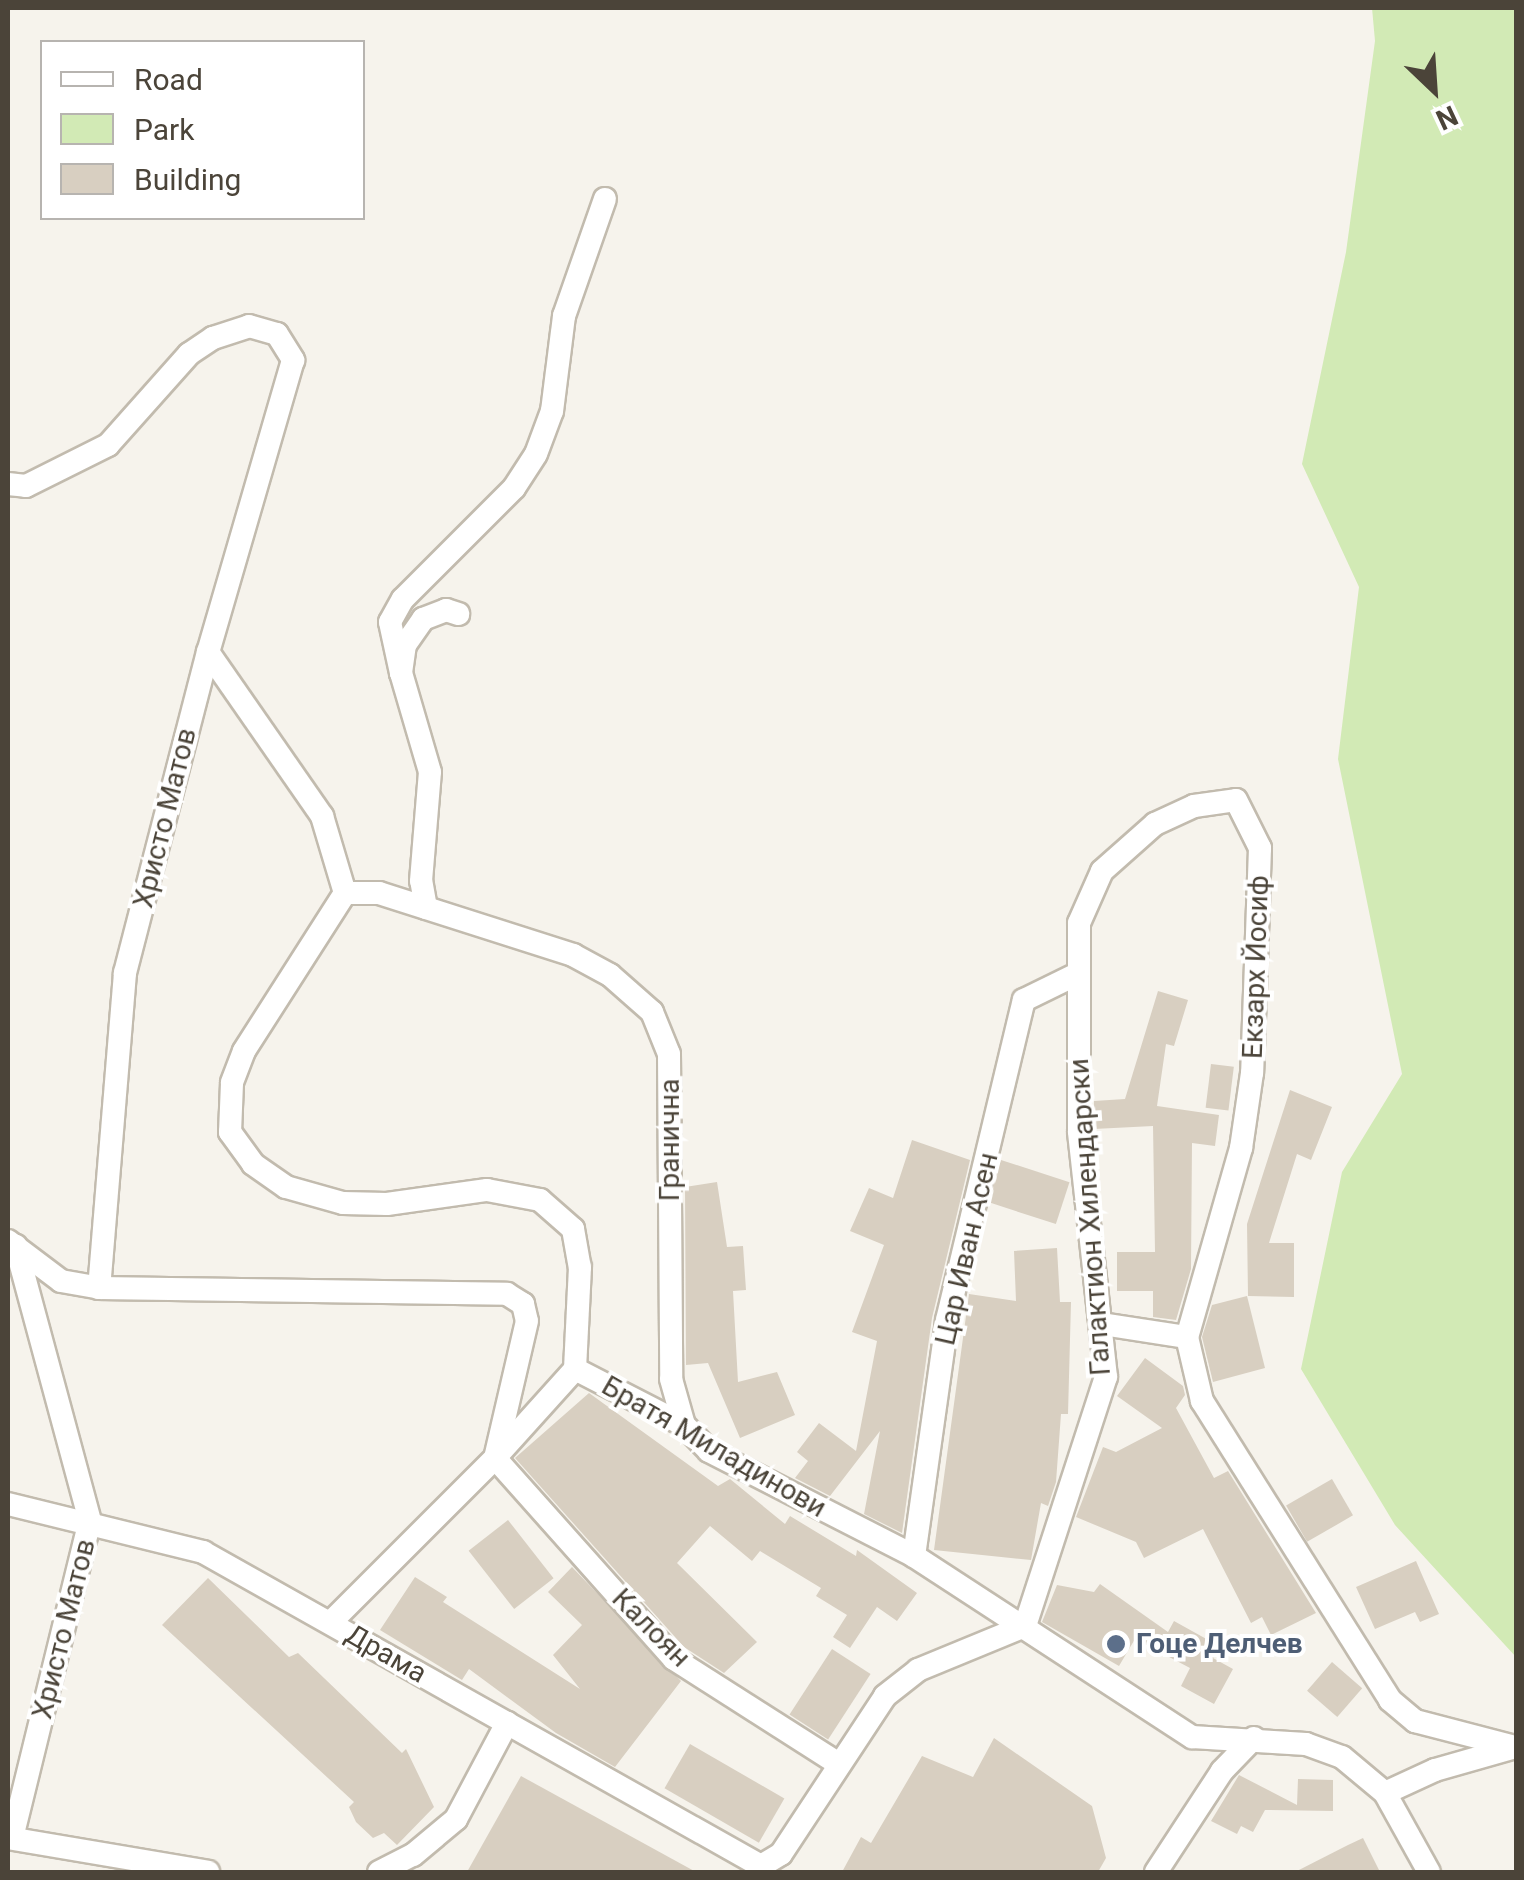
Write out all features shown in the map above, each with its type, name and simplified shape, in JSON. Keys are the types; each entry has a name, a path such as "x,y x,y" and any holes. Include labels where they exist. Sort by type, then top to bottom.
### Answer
{"street":[{"path":"426,908 421,881 430,772 400,673 390,622 403,600 514,488 536,454 552,411 564,316 605,198"},
{"name":"Христо Матов","path":"8,484 26,486 108,445 189,354 213,338 249,326 278,334 293,360 208,652 125,973 99,1288"},
{"path":"400,673 405,646 423,619 446,610 458,614"},
{"path":"208,652 322,816 345,893 244,1051 232,1083 230,1132 253,1164 286,1187 343,1203 387,1204 487,1190 540,1200 573,1229 577,1248 575,1369"},
{"name":"Екзарх Йосиф","path":"1076,976 1079,923 1102,871 1156,824 1194,806 1236,800 1260,848 1252,1073 1241,1148 1187,1337 1202,1401 1390,1700 1415,1721 1516,1748"},
{"name":"Гранична","path":"345,893 379,893 573,956 610,976 652,1012 669,1054 671,1378 684,1425"},
{"name":"Галактион Хилендарски","path":"1026,1626 1106,1377 1102,1324 1092,1291 1078,1132 1076,976"},
{"name":"Цар Иван Асен","path":"914,1556 948,1320 1024,1000 1076,976"},
{"path":"12,1244 61,1281 99,1288 507,1294 524,1304 527,1320 495,1458 332,1622"},
{"name":"Христо Матов","path":"10,1838 90,1521 12,1244"},
{"path":"1102,1324 1187,1337"},
{"name":"Братя Миладинови","path":"495,1458 575,1369 684,1425 709,1451 914,1556 1192,1737 1254,1738 1342,1757 1385,1794"},
{"name":"Калоян","path":"495,1458 674,1658 837,1762"},
{"name":"Драма","path":"8,1504 204,1552 761,1866 781,1854 837,1762"},
{"path":"837,1762 885,1696 918,1670 1026,1626"},
{"path":"379,1872 413,1856 456,1819 507,1723"},
{"path":"1156,1872 1222,1771 1254,1738"},
{"path":"1428,1872 1385,1794 1435,1770 1516,1748"},
{"path":"10,1838 208,1872"}],"green space":[{"path":"1372,8 1516,8 1516,1657 1395,1525 1301,1369 1342,1172 1402,1074 1338,759 1359,587 1302,464 1346,252 1375,41"}],"building":[{"path":"1158,991 1188,1000 1174,1046 1166,1044 1157,1106 1219,1115 1215,1146 1192,1143 1191,1269 1176,1320 1153,1317 1153,1291 1117,1291 1117,1252 1155,1252 1153,1126 1094,1129 1094,1101 1125,1099"},
{"path":"1211,1064 1234,1067 1228,1110 1206,1108"},
{"path":"1290,1090 1332,1107 1311,1160 1297,1154 1269,1243 1294,1243 1294,1297 1248,1296 1247,1224"},
{"path":"912,1140 970,1160 932,1318 902,1533 864,1514 880,1431 830,1496 795,1478 808,1461 797,1452 819,1423 856,1451 877,1341 852,1332 884,1245 850,1231 869,1188 893,1198"},
{"path":"1001,1160 1069,1182 1056,1224 987,1202"},
{"path":"717,1182 727,1247 743,1246 746,1290 733,1291 738,1382 777,1372 795,1415 740,1438 708,1363 686,1365 685,1187"},
{"path":"1057,1248 1060,1302 1071,1302 1068,1414 1061,1414 1056,1482 1048,1506 1041,1503 1031,1560 934,1550 969,1294 1016,1301 1014,1251"},
{"path":"1247,1296 1265,1368 1213,1382 1202,1337 1212,1305"},
{"path":"1145,1358 1183,1386 1185,1395 1176,1408 1214,1478 1228,1471 1316,1613 1271,1635 1262,1617 1251,1623 1203,1529 1144,1558 1136,1542 1076,1517 1103,1447 1116,1452 1162,1428 1117,1396"},
{"path":"589,1393 718,1486 730,1479 785,1524 790,1516 856,1556 857,1550 917,1593 897,1621 877,1607 850,1648 833,1637 847,1615 816,1596 821,1588 760,1551 752,1561 710,1526 677,1563 757,1642 724,1673 684,1647 515,1458"},
{"path":"1332,1479 1353,1515 1307,1542 1286,1506"},
{"path":"508,1520 554,1578 514,1609 469,1551"},
{"path":"1416,1561 1439,1614 1420,1622 1415,1612 1375,1629 1356,1587"},
{"path":"572,1567 681,1681 615,1767 556,1733 469,1669 462,1680 380,1630 415,1577 447,1597 443,1602 580,1689 553,1655 582,1625 548,1592"},
{"path":"208,1578 289,1657 298,1653 402,1753 406,1749 434,1807 397,1845 384,1833 373,1838 356,1822 349,1807 354,1802 162,1625"},
{"path":"1100,1584 1168,1632 1174,1621 1219,1646 1213,1658 1233,1669 1214,1704 1181,1686 1190,1668 1135,1639 1119,1666 1042,1622 1057,1585 1094,1592"},
{"path":"832,1649 871,1674 828,1739 790,1714"},
{"path":"1332,1662 1362,1688 1337,1717 1307,1691"},
{"path":"994,1738 1092,1806 1106,1858 1098,1872 842,1872 861,1837 871,1843 922,1756 973,1777"},
{"path":"690,1744 784,1798 759,1843 664,1788"},
{"path":"1239,1775 1297,1805 1298,1779 1333,1780 1333,1811 1265,1810 1253,1832 1241,1826 1237,1834 1211,1821"},
{"path":"521,1776 696,1872 467,1872"},
{"path":"1363,1838 1380,1872 1295,1872 1348,1845"}],"place":[{"name":"Гоце Делчев","path":"1116,1644"}]}
